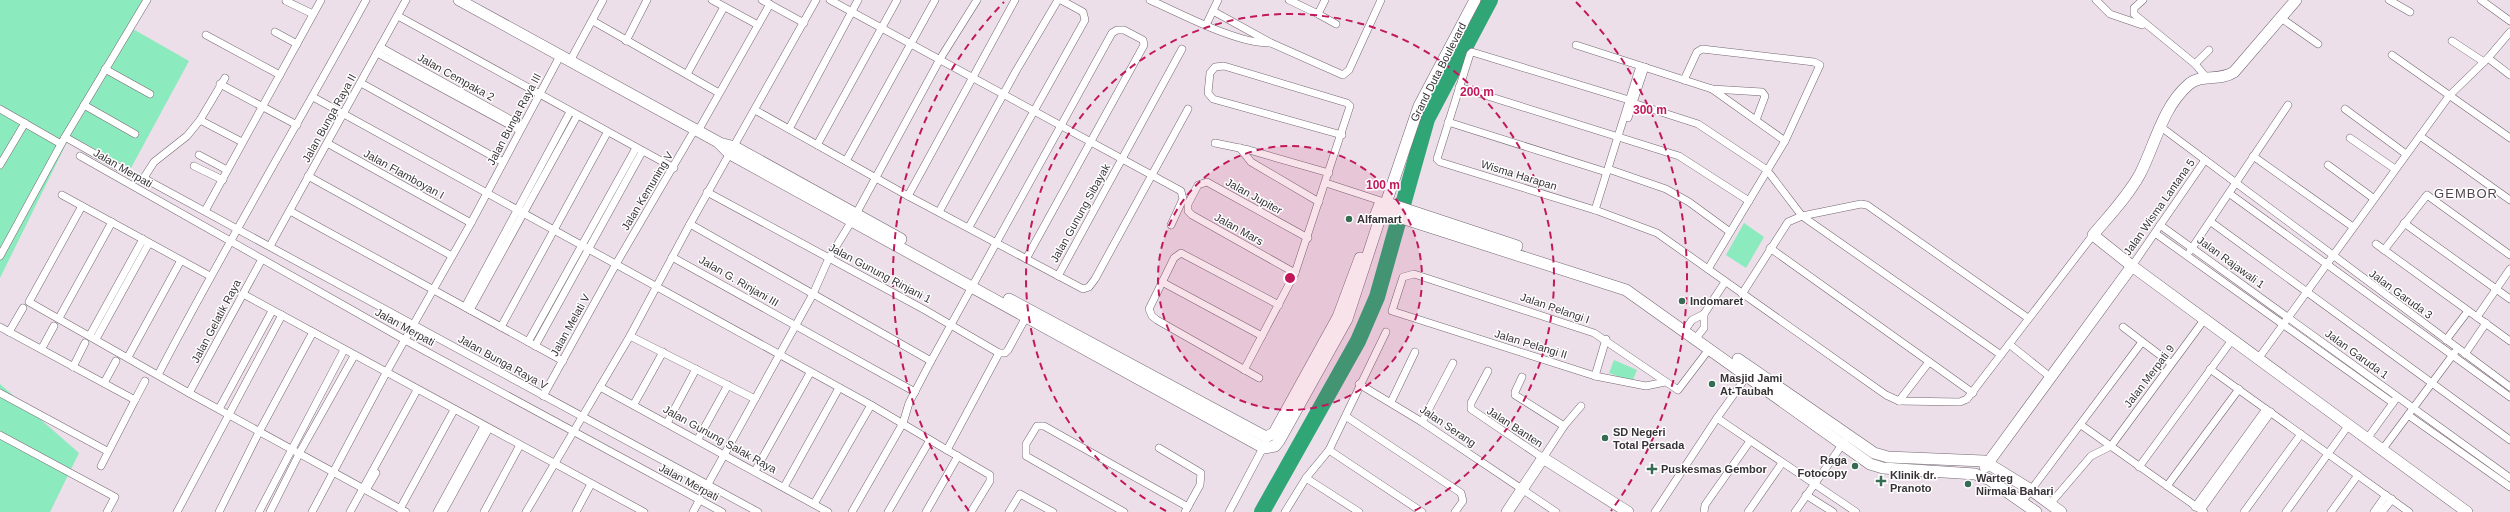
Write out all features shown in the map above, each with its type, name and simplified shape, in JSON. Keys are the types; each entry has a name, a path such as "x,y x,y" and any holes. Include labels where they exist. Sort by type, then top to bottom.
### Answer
{"main road":[{"path":"459,0 472,3 565,58 973,284 1260,435 1268,437 1274,433 1338,317 1378,207 1411,211 1627,283 1698,336 1845,440 1877,467 1963,472 1980,475 2036,512"},
{"name":"Grand Duta Boulevard","path":"1385,208 1417,111 1475,0"},
{"path":"2296,0 2234,72 2224,77 2206,77 2194,81 2178,96 2161,127 2140,175 2093,235 2204,320 2467,512"},
{"path":"1385,208 1418,222 1618,286 1687,327"},
{"path":"973,284 1026,317 1264,448 1275,446 1341,330 1385,208"},
{"path":"1980,475 2050,376 2132,266"},
{"path":"1698,336 1710,348 1750,372"},
{"path":"1845,440 1883,456 1975,459 1988,462 2031,490 2047,508 2061,512"},
{"path":"1507,512 1543,458 1628,512"}],"street":[{"path":"0,256 3,242 147,0"},
{"path":"205,211 321,0"},
{"path":"158,375 210,276 313,97 366,0"},
{"name":"Jalan Bunga Raya II","path":"270,246 406,0"},
{"name":"Jalan Bunga Raya III","path":"312,512 386,373 471,223 539,94 593,21 603,0"},
{"path":"626,41 647,0"},
{"path":"712,0 758,25"},
{"path":"762,0 804,23"},
{"path":"526,512 554,462 583,418 630,336 690,224 816,0"},
{"path":"830,0 1183,193 1182,202 1171,226"},
{"path":"789,129 858,0"},
{"path":"817,145 897,0"},
{"path":"846,161 935,0"},
{"path":"708,484 779,356 812,294 829,258 876,178 940,59 977,0"},
{"path":"908,196 1015,0"},
{"path":"1150,0 1206,25 1259,43 1271,43"},
{"path":"1206,25 1218,0"},
{"path":"1289,0 1336,24"},
{"path":"1318,14 1325,0"},
{"path":"1213,11 1271,43 1343,74 1349,70 1381,0"},
{"path":"2096,0 2110,14 2144,25"},
{"path":"2143,0 2132,11 2144,25 2194,64 2206,77"},
{"path":"2389,0 2410,12"},
{"path":"2480,0 2510,21"},
{"path":"286,1 313,14"},
{"path":"939,212 1058,1 1083,12 1085,20 969,228"},
{"name":"Jalan Kemuning V","path":"616,264 719,93 770,4"},
{"path":"687,74 724,7"},
{"path":"398,16 607,133 674,168"},
{"path":"2281,18 2318,44"},
{"path":"593,21 719,93"},
{"path":"852,512 903,423 915,392 931,361 1114,31 1124,30 1141,38 1144,45 1026,259"},
{"path":"275,32 297,44"},
{"path":"2258,359 2373,198 2449,96 2486,60 2510,32"},
{"path":"206,35 280,75"},
{"path":"2452,41 2510,75"},
{"path":"1576,45 1712,89 1764,93 1765,96 1756,120"},
{"name":"Jalan Gunung Sibayak","path":"1058,276 1182,49"},
{"path":"1684,80 1697,52 1702,49 1817,63 1820,65 1769,172 1749,201 1708,269"},
{"name":"Jalan Cempaka 2","path":"378,50 521,128"},
{"path":"2194,64 2209,50"},
{"name":"Wisma Harapan","path":"1597,211 1439,162 1437,158 1448,122 1470,53 1476,52 1631,101"},
{"path":"2392,55 2510,138"},
{"path":"1244,370 1295,273 1308,238 1319,202 1326,183 1329,173 1342,135 1350,110 1347,103 1221,65 1215,67 1210,73 1208,93 1213,99 1342,135"},
{"path":"1643,66 1597,211 1657,233 1886,395 1899,401 1962,402 1972,393 2093,235"},
{"path":"105,69 150,94"},
{"path":"225,78 220,84 200,120 242,142"},
{"path":"361,83 503,162"},
{"path":"220,84 297,125"},
{"path":"1459,87 1679,156 1749,201"},
{"path":"1712,89 1785,141"},
{"path":"313,97 616,264 779,356 871,405 991,476 971,512"},
{"path":"1631,101 1698,124 1769,172 1802,216 2000,355"},
{"path":"84,105 135,134"},
{"path":"2186,256 2237,184 2253,156 2288,105"},
{"path":"0,109 61,144"},
{"path":"755,110 908,196 1083,289 1089,287 1188,109"},
{"path":"2345,109 2406,154"},
{"path":"467,308 574,114"},
{"name":"Jalan Bunga Raya V","path":"200,120 187,136 154,162 145,178 758,512"},
{"path":"1448,122 1666,189 1689,202 1730,232"},
{"path":"0,165 2,157 25,123"},
{"name":"Jalan Garuda 3","path":"2161,127 2332,256 2510,387"},
{"path":"501,327 607,133"},
{"path":"2420,136 2510,200"},
{"path":"65,137 120,168"},
{"path":"2350,138 2395,169"},
{"name":"Jalan Flamboyan I","path":"327,143 471,223"},
{"path":"1215,143 1240,148 1329,173"},
{"path":"1240,148 1252,162 1319,202"},
{"path":"536,346 552,308 639,150"},
{"path":"199,155 227,170"},
{"name":"Jalan Merpati","path":"80,156 405,340 722,512"},
{"path":"2253,156 2353,227"},
{"name":"Jalan Wisma Lantana 5","path":"2132,266 2205,160"},
{"path":"2328,165 2373,198"},
{"path":"194,166 223,180"},
{"path":"308,176 452,256"},
{"name":"Jalan Jupiter","path":"1193,195 1200,183 1207,182 1308,238"},
{"path":"1326,183 1385,208"},
{"name":"Jalan Gunung Rinjani 1","path":"708,192 951,325 999,353"},
{"name":"Jalan Garuda 3","path":"2230,194 2510,397"},
{"path":"62,195 146,241 180,262 210,276"},
{"name":"Jalan Mars","path":"1193,195 1187,208 1189,214 1295,273"},
{"path":"2384,250 2425,196 2430,196 2510,255"},
{"path":"1742,294 1782,227 1802,216 1857,204 1867,205 2028,318"},
{"path":"82,206 29,302 259,432 334,471 398,510 454,410"},
{"path":"290,211 563,361"},
{"path":"59,318 112,222"},
{"path":"2210,222 2510,440"},
{"path":"2404,223 2510,299"},
{"path":"690,224 931,361"},
{"name":"Jalan Rajawali 1","path":"2160,225 2288,318"},
{"path":"2155,233 2283,325 2395,400 2367,439"},
{"path":"93,337 146,241"},
{"path":"2376,244 2510,340"},
{"path":"1770,248 1972,393"},
{"path":"1259,378 1152,316 1151,304 1176,256 1183,253 1279,305"},
{"name":"Jalan G. Rinjani III","path":"672,257 915,392"},
{"name":"Jalan Gelatik Raya","path":"189,393 262,259"},
{"path":"128,357 180,262"},
{"name":"Jalan Melati V","path":"543,396 616,264"},
{"path":"2477,317 2510,269"},
{"name":"Jalan Pelangi I","path":"1392,311 1404,277 1411,273 1576,326 1606,339 1678,390 1710,348"},
{"path":"1162,282 1262,336"},
{"path":"1698,336 1704,326 1704,314 1725,282"},
{"path":"243,294 418,391 554,462 591,484 644,512"},
{"path":"9,332 23,308"},
{"path":"528,342 552,308"},
{"path":"219,409 272,310"},
{"name":"Jalan Pelangi II","path":"1392,311 1595,376 1646,386 1665,382"},
{"path":"2446,340 2468,311"},
{"path":"1687,327 1694,318 1704,314"},
{"path":"177,512 282,315"},
{"path":"946,450 999,353 1007,351 1026,317"},
{"name":"Jalan Garuda 1","path":"2288,318 2411,412"},
{"name":"Jalan Merpati 9","path":"2111,446 2204,320"},
{"path":"2466,354 2486,324"},
{"path":"42,348 54,326"},
{"path":"0,327 42,348 73,367 135,400"},
{"path":"2123,327 2169,362"},
{"path":"262,331 271,336"},
{"path":"219,512 259,432 313,332"},
{"path":"1287,511 1306,478 1329,450 1347,417 1359,384 1386,332"},
{"path":"630,336 755,399"},
{"path":"1595,376 1606,339"},
{"path":"2140,467 2232,340"},
{"path":"2022,502 2142,342"},
{"path":"73,367 85,343"},
{"path":"2009,344 2050,376"},
{"path":"2382,450 2458,349"},
{"path":"259,512 344,350"},
{"path":"634,404 663,352"},
{"path":"1391,402 1415,352"},
{"path":"270,512 300,452 354,356"},
{"path":"104,383 116,361"},
{"path":"1899,401 1929,362"},
{"path":"1422,422 1452,363"},
{"path":"667,423 696,369"},
{"path":"2210,369 2409,512"},
{"name":"Jalan Banten","path":"1488,371 1471,403 1471,409 1543,458"},
{"path":"1655,512 1717,418 1750,372"},
{"path":"755,471 810,373"},
{"path":"1522,377 1515,395 1564,426"},
{"path":"100,466 145,381"},
{"name":"Jalan Serang","path":"1359,384 1422,422 1556,512"},
{"path":"698,439 728,385"},
{"name":"Jalan Gunung Salak Raya","path":"600,387 698,439 828,512"},
{"path":"784,487 839,388"},
{"path":"2167,486 2239,389"},
{"path":"350,512 418,391"},
{"path":"0,393 107,451"},
{"path":"814,504 871,405"},
{"path":"1543,458 1564,426 1581,406"},
{"path":"2081,425 2200,510 2268,410"},
{"path":"2411,412 2510,478"},
{"path":"2411,412 2510,487"},
{"path":"1347,417 1461,493 1463,501 1455,512"},
{"path":"1717,418 1813,485 1856,512"},
{"path":"1124,512 1026,456 1026,444 1037,426 1044,426 1186,509 1200,485 1201,473 1158,448"},
{"path":"2286,512 2348,426"},
{"path":"437,512 487,427"},
{"path":"444,512 487,427"},
{"path":"2244,512 2301,434"},
{"path":"0,435 115,497 107,512"},
{"path":"1229,512 1264,448 1268,437"},
{"path":"888,512 930,440"},
{"path":"1795,512 1845,440"},
{"path":"1704,512 1705,505 1750,441"},
{"path":"484,512 520,445"},
{"path":"2047,508 2092,456 2111,446"},
{"path":"1329,450 1422,512"},
{"path":"926,512 958,456"},
{"path":"1748,512 1782,464"},
{"path":"2331,512 2358,475"},
{"path":"1306,478 1358,512"},
{"path":"576,512 591,484"},
{"path":"1009,512 1020,494 1053,512"},
{"path":"1806,495 1833,512"},
{"path":"2374,512 2389,497"},
{"path":"2382,512 2389,497"},
{"path":"693,512 700,499"}],"green space":[{"path":"0,0 147,0 133,29 189,61 131,168 70,136 0,278"},
{"path":"1744,223 1764,237 1746,268 1726,255"},
{"path":"1614,360 1637,370 1632,382 1609,373"},
{"path":"0,384 79,453 50,512 0,512"}],"waterway":[{"path":"1262,512 1358,341 1377,297 1427,119 1490,0"}],"place":[{"name":"Alfamart","path":"1349,219"},
{"name":"Indomaret","path":"1682,301"},
{"name":"Masjid Jami At-Taubah","path":"1712,384"},
{"name":"SD Negeri Total Persada","path":"1605,438"},
{"name":"Raga Fotocopy","path":"1855,466"},
{"name":"Puskesmas Gembor","path":"1652,469"},
{"name":"Klinik dr. Pranoto","path":"1881,481"},
{"name":"Warteg Nirmala Bahari","path":"1968,484"}],"district":[{"name":"GEMBOR","path":"2466,193"}]}
